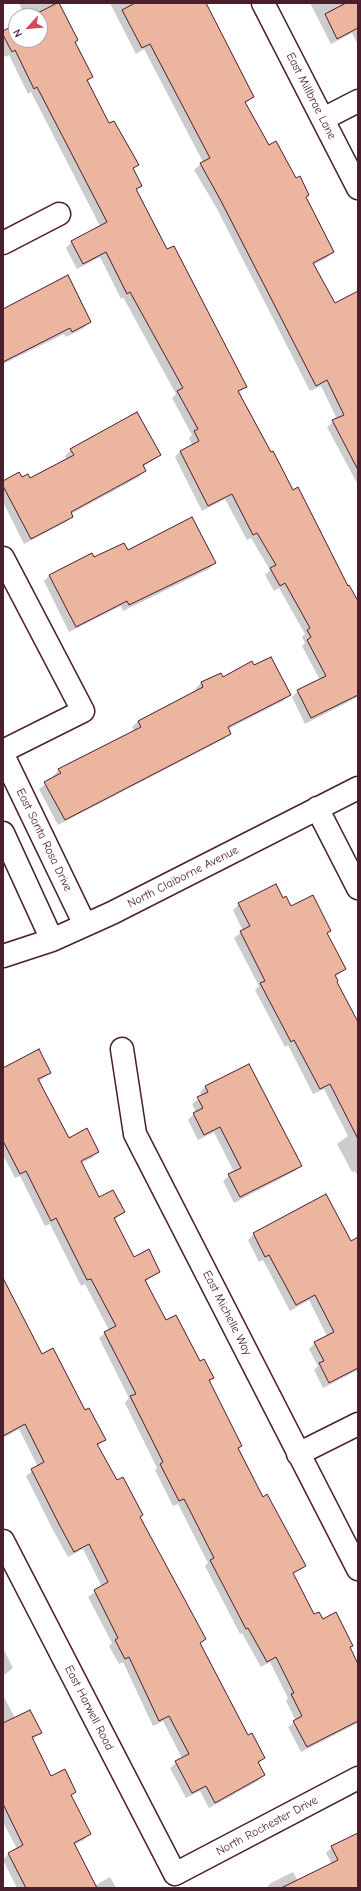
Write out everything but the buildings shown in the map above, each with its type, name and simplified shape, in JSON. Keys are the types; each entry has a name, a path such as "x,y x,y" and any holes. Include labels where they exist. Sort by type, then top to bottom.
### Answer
{"street":[{"name":"East Millbrae Lane","path":"263,3 358,188"},
{"path":"323,119 358,101"},
{"path":"3,243 59,214"},
{"path":"3,558 83,711 3,751"},
{"name":"East Santa Rosa Drive","path":"3,755 85,925"},
{"name":"North Claiborne Avenue","path":"3,956 52,940 85,925 358,788"},
{"path":"317,808 358,888"},
{"path":"3,833 52,940"},
{"name":"East Michelle Way","path":"122,1049 135,1134 358,1569"},
{"path":"298,1454 358,1424"},
{"name":"East Harwell Road","path":"3,1541 175,1874"},
{"name":"North Rochester Drive","path":"175,1874 358,1778"}]}
